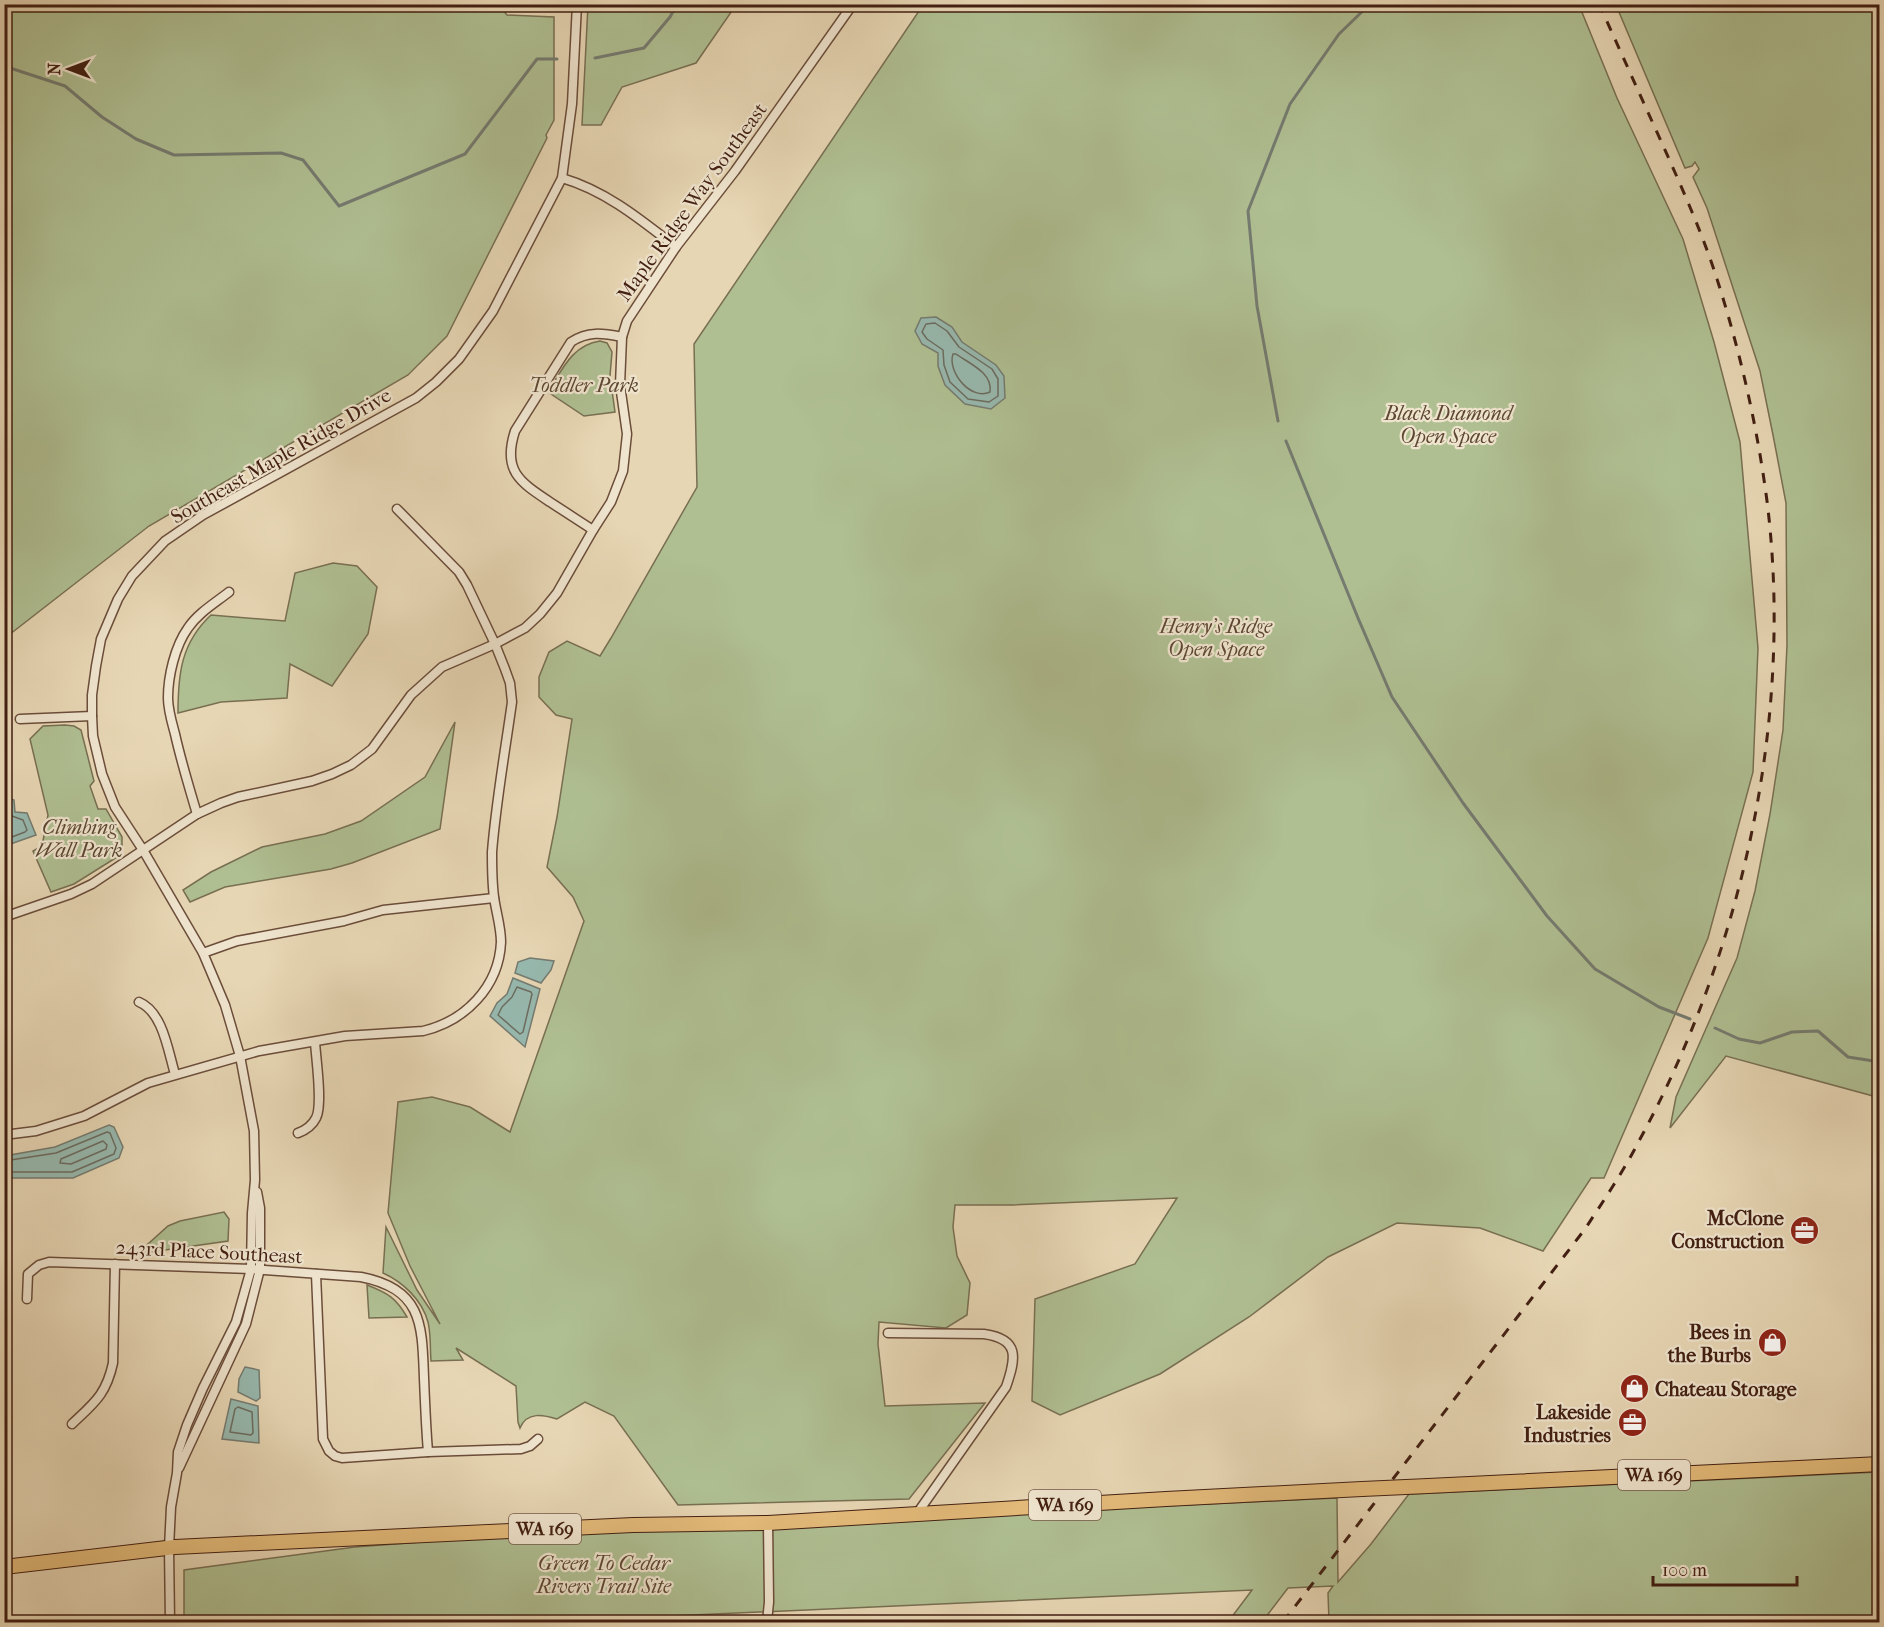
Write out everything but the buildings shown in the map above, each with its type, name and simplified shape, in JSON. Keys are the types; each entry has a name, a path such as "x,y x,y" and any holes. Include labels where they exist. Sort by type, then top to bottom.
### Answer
{"main road":[{"name":"WA 169","path":"4,1567 169,1548 621,1526 768,1523 1166,1498 1880,1464"}],"street":[{"name":"Southeast Maple Ridge Drive","path":"170,1623 169,1548 171,1507 178,1452 187,1425 236,1322 255,1269 252,1213 255,1180 254,1131 240,1056 225,1005 203,953 116,807 97,760 92,716 93,686 101,639 118,599 132,576 165,541 203,515 416,398 459,359 493,312 562,177 572,104 577,4"},
{"name":"Maple Ridge Way Southeast","path":"4,917 72,894 92,884 197,814 238,796 312,781 351,765 372,749 411,695 442,667 525,628 540,614 557,593 612,502 623,471 627,434 620,385 622,337 627,321 676,247 735,171 854,4"},
{"path":"562,177 600,192 676,247"},
{"path":"593,530 522,483 513,467 510,454 511,443 515,431 571,342 593,332 622,337"},
{"path":"4,1135 36,1131 84,1116 148,1083 259,1051 345,1036 423,1031 436,1028 464,1014 485,991 499,959 501,941 494,898 492,864 494,833 512,702 510,683 475,599 459,572 397,509"},
{"path":"197,814 183,770 168,698 177,649 188,627 229,592"},
{"path":"20,719 92,716"},
{"path":"203,953 237,941 344,921 383,910 494,898"},
{"path":"139,1002 151,1010 163,1034 175,1074"},
{"path":"298,1132 312,1124 319,1109 315,1042"},
{"name":"243rd Place Southeast","path":"27,1299 28,1274 39,1265 49,1262 255,1269 361,1276 376,1280 397,1290 409,1302 418,1317 422,1336 428,1452"},
{"path":"72,1424 100,1397 110,1378 113,1363 115,1264"},
{"path":"316,1274 323,1439 329,1451 335,1456 349,1458 428,1452 521,1449 530,1446 538,1439"},
{"path":"888,1333 984,1334 997,1336 1008,1343 1013,1351 1014,1365 1006,1387 916,1515"},
{"path":"767,1623 768,1523"},
{"path":"769,1602 772,1623"}],"green space":[{"path":"588,4 736,5 696,63 622,87 601,125 582,125"},
{"path":"5,5 499,5 507,15 554,17 554,120 447,336 408,375 149,526 5,638"},
{"name":"Henry's Ridge Open Space","path":"923,5 1579,5 1617,98 1683,239 1714,342 1740,442 1758,648 1753,772 1708,938 1604,1178 1591,1178 1543,1251 1480,1228 1397,1223 1328,1257 1249,1317 1160,1374 1060,1415 1032,1401 1035,1299 1135,1264 1177,1198 1013,1205 955,1205 953,1227 957,1256 970,1283 967,1315 946,1328 879,1322 878,1344 885,1406 985,1403 909,1499 678,1505 614,1416 585,1402 557,1419 531,1417 520,1428 516,1386 456,1348 463,1360 431,1361 429,1327 421,1306 398,1281 383,1273 386,1227 417,1290 440,1324 410,1266 388,1213 398,1102 432,1097 470,1107 510,1132 584,921 573,897 547,867 572,719 556,715 539,697 539,677 549,652 567,641 600,656 611,638 697,487 694,344"},
{"path":"1616,5 1879,5 1879,1100 1873,1096 1726,1056 1670,1128 1676,1097 1737,958 1755,891 1770,814 1783,730 1787,645 1786,503 1760,371 1707,208 1693,177 1699,169 1695,162 1692,166 1685,168"},
{"name":"Toddler Park","path":"600,341 607,343 612,352 610,376 615,412 584,416 548,392 563,367 575,353 590,343"},
{"path":"333,563 357,566 377,587 368,634 332,686 290,664 287,698 221,702 178,713 179,685 187,648 211,615 285,621 295,573"},
{"path":"455,722 440,829 352,863 331,869 225,887 190,902 183,890 211,872 262,847 325,834 361,821 425,777"},
{"name":"Climbing Wall Park","path":"65,725 81,730 94,781 90,786 98,809 106,809 122,837 122,854 74,884 51,892 33,851 42,846 48,815 30,739 43,726"},
{"path":"224,1212 229,1219 228,1241 137,1254 168,1226 180,1221"},
{"path":"367,1285 391,1297 407,1317 369,1318"},
{"name":"Green To Cedar Rivers Trail Site","path":"1879,1472 1879,1622 1327,1622 1329,1621 1328,1593 1333,1586 1288,1588 1262,1622 1228,1622 1252,1590 537,1622 184,1622 184,1570 355,1547 490,1537 1337,1498 1338,1582 1371,1544 1409,1494"}],"water":[{"path":"936,317 952,327 962,342 996,365 1004,376 1005,398 991,409 965,404 945,385 938,366 938,353 922,344 915,331 921,318"},
{"path":"5,797 14,800 15,812 27,813 36,835 5,846"},
{"path":"530,958 554,961 551,970 541,983 515,973 518,962"},
{"path":"513,978 540,989 525,1047 490,1016 497,1003 507,994"},
{"path":"109,1125 114,1127 123,1147 119,1158 73,1178 5,1178 5,1156 55,1147"},
{"path":"245,1367 259,1370 260,1398 256,1401 238,1392 239,1379"},
{"path":"231,1399 258,1406 259,1443 222,1439"}],"waterway":[{"path":"595,58 644,48 670,17 677,4"},
{"path":"1278,421 1257,306 1248,211 1290,104 1339,34 1370,4"},
{"path":"4,66 65,86 102,117 136,139 174,155 281,153 303,160 339,206 465,154 537,59 557,59"},
{"path":"1286,441 1392,697 1463,803 1547,916 1595,969 1659,1007 1690,1019"},
{"path":"1715,1028 1739,1039 1760,1043 1792,1032 1818,1031 1848,1057 1880,1062"}],"railway":[{"path":"1283,1622 1585,1229 1613,1186 1639,1141 1675,1068 1707,991 1732,912 1752,830 1766,748 1773,665 1774,583 1767,501 1753,416 1740,361 1711,261 1684,192 1599,4"}],"place":[{"name":"McClone Construction","path":"1805,1230"},
{"name":"Bees in the Burbs","path":"1772,1343"},
{"name":"Chateau Storage","path":"1634,1389"},
{"name":"Lakeside Industries","path":"1632,1423"}],"park label":[{"name":"Black Diamond Open Space","path":"1448,424"}]}
